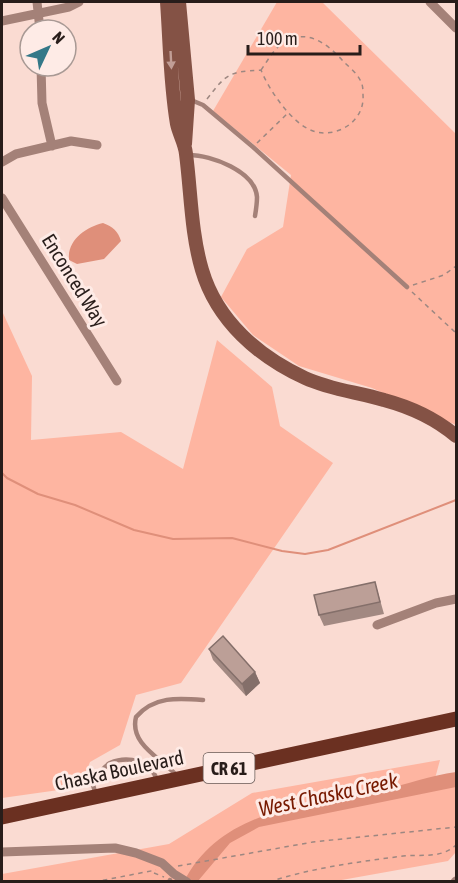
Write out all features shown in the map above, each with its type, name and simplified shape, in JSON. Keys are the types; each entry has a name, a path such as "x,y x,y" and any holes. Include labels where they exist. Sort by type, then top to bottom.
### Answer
{"main road":[{"name":"Chaska Boulevard","path":"2,817 456,719"}],"street":[{"path":"37,2 39,18"},
{"path":"2,21 69,7 80,2"},
{"path":"167,2 177,126 186,150"},
{"path":"179,2 188,100 186,150 201,268 214,300 239,333 275,362 327,387 403,406 428,418 456,436"},
{"path":"430,2 456,28"},
{"path":"41,78 42,104 52,146"},
{"path":"2,162 16,154 72,141 97,146"},
{"name":"Enconced Way","path":"2,198 117,381"},
{"path":"377,625 436,603 456,599"},
{"path":"2,852 115,848 162,863 171,879 186,880"}],"lane":[{"path":"188,100 203,105 253,147 407,287"},
{"path":"186,150 217,160 233,168 249,181 257,196 255,216"},
{"path":"180,779 168,765 142,744 135,732 136,717 149,705 160,701 176,698 203,700"},
{"path":"96,797 93,785 100,772 110,764 123,760 136,760 145,764 156,775 158,784"}],"path":[{"path":"203,105 220,81 233,72 261,70 277,48 291,39 303,37 318,39 334,51 362,82 363,100 358,117 342,131 326,134 311,131 288,112 274,96 261,70"},
{"path":"253,147 288,112"},
{"path":"456,266 444,275 407,287 456,333"},
{"path":"190,863 314,842 456,826"},
{"path":"269,882 292,874 405,856 435,855 451,850 456,845"},
{"path":"94,882 145,872"},
{"path":"154,873 171,879"}],"shaded area":[{"path":"277,2 322,2 456,134 456,425 372,388 299,366 253,335 221,297 247,249 283,227 291,175 213,111"},
{"path":"103,223 115,230 121,241 104,259 77,264 69,260 74,241 84,231"},
{"path":"2,311 32,376 31,440 121,432 183,469 217,340 272,387 280,426 333,463 181,683 136,695 120,745 90,762 80,787 2,798"},
{"path":"440,760 433,786 456,787 456,852 448,861 336,881 2,882 2,874 169,844 252,793"},
{"name":"West Chaska Creek","path":"456,772 456,787 259,827 230,843 198,881 184,882 200,858 220,839 243,825 269,814"}],"building":[{"path":"375,582 380,602 319,615 314,595"},
{"path":"223,636 255,672 242,684 209,649"}],"waterway":[{"path":"2,473 38,494 75,505 134,530 173,539 232,538 282,551 305,554 328,550 456,500"}]}
